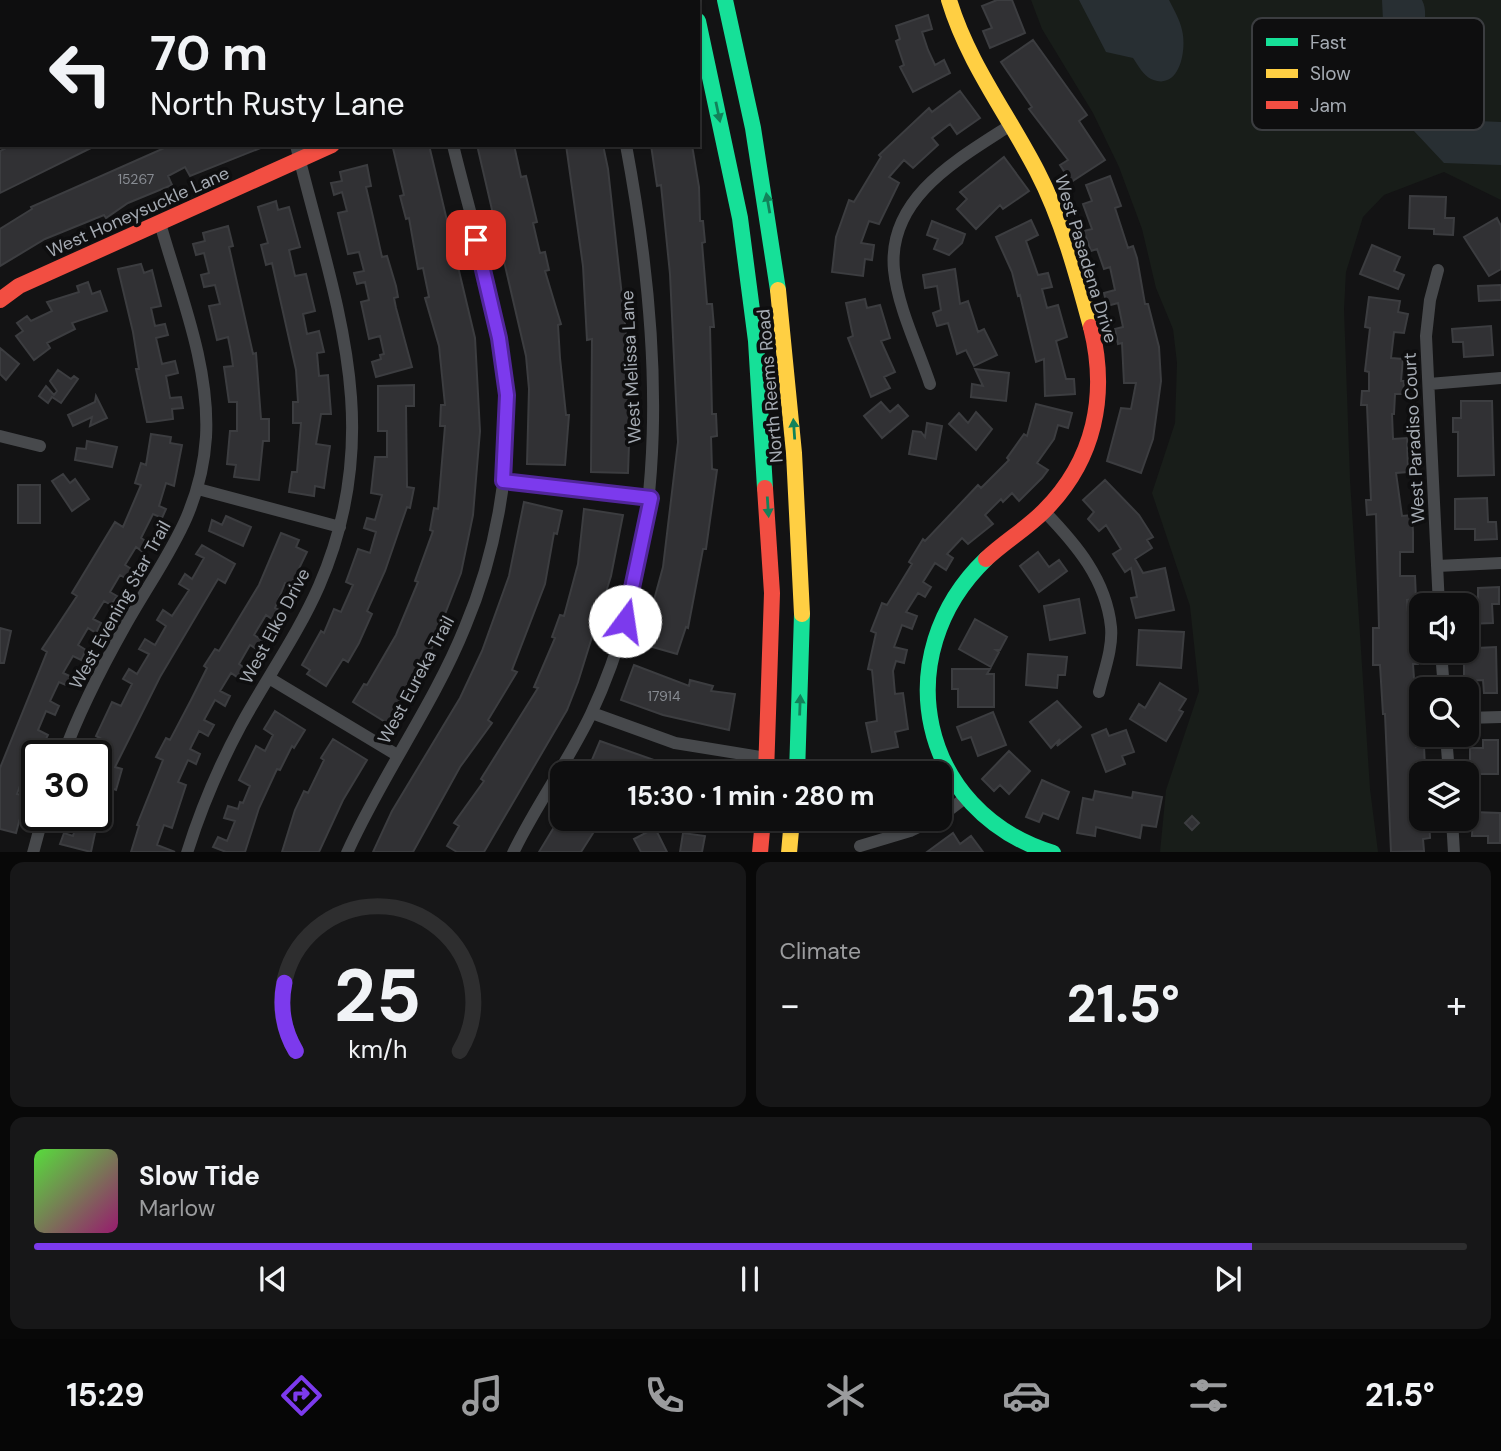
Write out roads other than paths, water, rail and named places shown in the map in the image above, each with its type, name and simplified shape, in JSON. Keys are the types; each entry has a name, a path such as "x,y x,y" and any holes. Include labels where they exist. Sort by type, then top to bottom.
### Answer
{"main road":[{"name":"West Pasadena Drive","path":"949,0 966,51 1039,174 1089,323 1100,384 1091,437 1069,483 1044,511 976,569 954,598 937,631 927,688 928,724 943,764 965,798 980,815 1009,836 1053,852"},
{"path":"700,22 727,8"},
{"name":"North Reems Road","path":"727,8 749,97 777,260 794,424 802,603 797,761"},
{"name":"North Reems Road","path":"700,32 740,218 756,341 772,593 767,761"},
{"name":"West Honeysuckle Lane","path":"0,300 19,286 160,223 298,152 322,147"},
{"path":"760,852 762,831"},
{"path":"789,852 791,831"}],"street":[{"path":"930,384 894,270 896,240 911,205 927,184 954,161 1009,126"},
{"name":"West Eureka Trail","path":"347,852 466,628 488,559 503,481 507,395 499,338 453,147"},
{"name":"West Melissa Lane","path":"513,852 592,713 625,621 651,498 654,408 648,317 637,205 626,147"},
{"name":"West Elko Drive","path":"187,852 201,809 241,725 318,587 340,527 353,464 354,417 346,345 298,152"},
{"name":"West Evening Star Trail","path":"70,740 126,624 178,540 198,489 206,435 201,368 160,223"},
{"name":"West Paradiso Court","path":"1438,270 1430,300 1426,336 1438,593"},
{"path":"1429,384 1501,378"},
{"path":"0,436 40,446"},
{"path":"503,481 651,498"},
{"path":"198,489 340,527"},
{"path":"1044,511 1073,542 1097,579 1104,597 1111,629 1100,692"},
{"path":"1437,566 1501,563"},
{"path":"269,678 397,755"},
{"path":"592,713 676,743 747,761"},
{"path":"1479,718 1501,717"},
{"path":"952,808 965,798"},
{"path":"33,852 39,831"},
{"path":"860,846 907,831"},
{"path":"1453,831 1454,852"}]}
